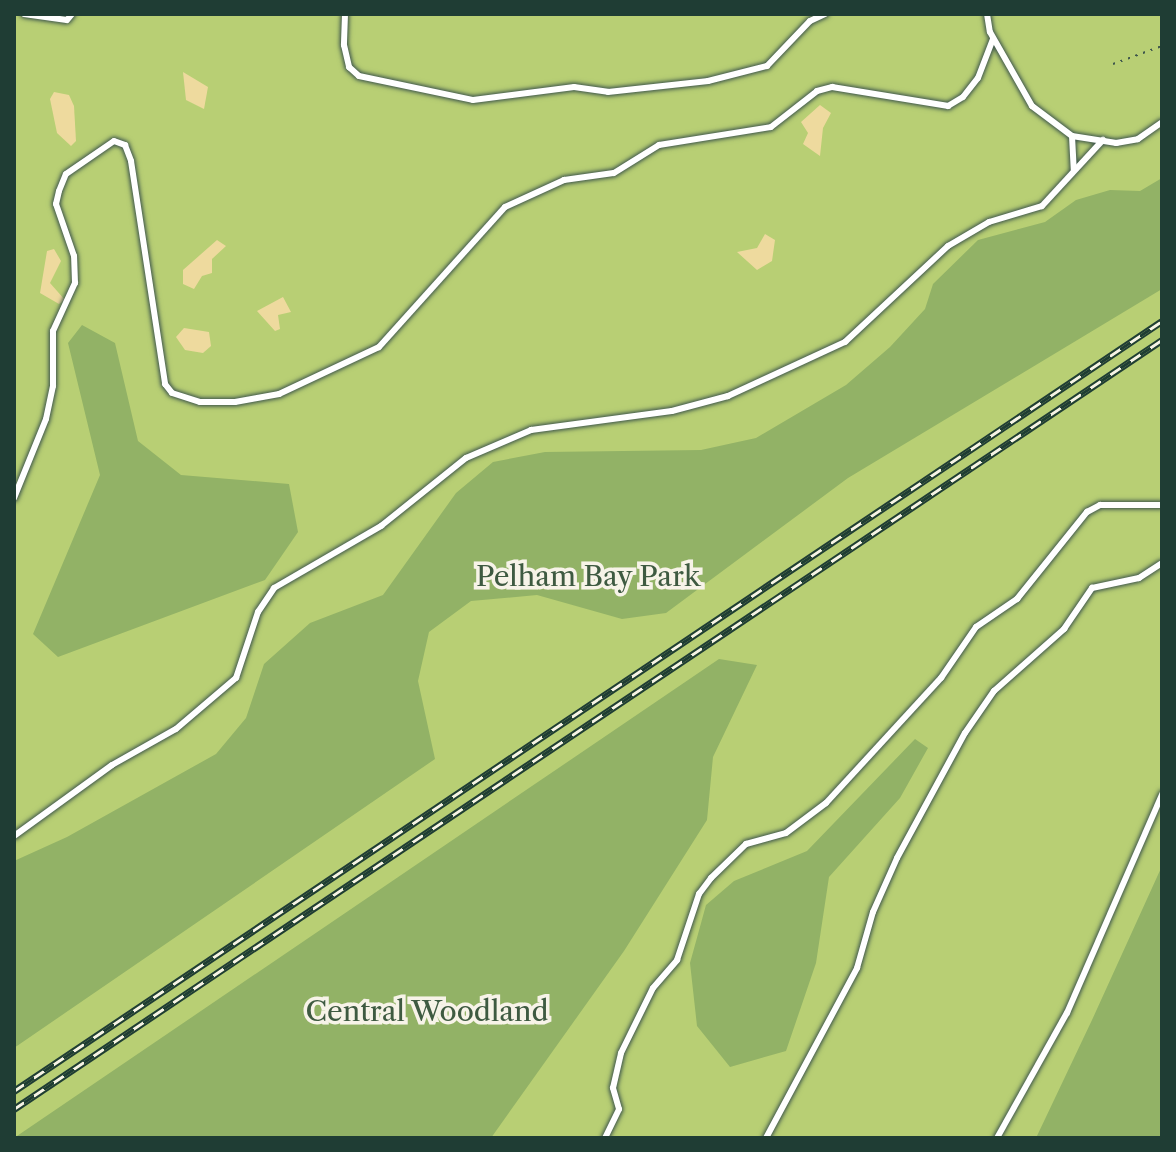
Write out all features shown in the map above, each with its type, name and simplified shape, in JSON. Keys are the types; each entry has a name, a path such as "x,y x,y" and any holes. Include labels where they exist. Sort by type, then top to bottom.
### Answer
{"lane":[{"path":"24,14 67,20 72,14"},
{"path":"345,14 344,45 349,67 359,76 473,100 574,87 639,90 723,77 767,66 810,21 825,14"},
{"path":"987,14 993,39 1032,106 1072,136 1103,140 1138,139 1162,122"},
{"path":"14,498 46,419 53,386 53,331 75,283 74,256 56,204 59,191 66,174 114,141 125,145 131,161 165,384 172,393 200,402 235,402 279,394 379,347 505,207 564,180 614,173 659,145 771,127 817,91 832,87 948,106 963,97 978,78 993,39"},
{"path":"1072,136 1074,170"},
{"path":"14,836 112,765 176,729 236,678 258,612 274,588 381,526 466,458 531,430 672,411 728,396 845,342 895,290 948,246 989,222 1042,206 1103,140"},
{"path":"605,1138 619,1109 613,1088 621,1053 653,988 677,960 699,894 711,878 746,844 786,833 826,803 941,678 976,627 1017,599 1087,512 1100,505 1162,505"},
{"path":"766,1138 857,968 873,912 897,858 965,733 994,691 1064,629 1092,588 1139,578 1162,563"},
{"path":"997,1138 1067,1013 1162,794"}],"path":[{"path":"1113,64 1162,46"}],"green space":[{"name":"Pelham Bay Park","path":"14,14 1162,14 1162,1138 14,1138"},
{"path":"1162,178 1162,289 848,478 666,613 622,619 537,595 471,601 429,632 418,681 435,759 14,1048 14,861 67,837 216,754 246,718 264,664 310,623 383,595 456,493 493,462 545,452 701,450 756,438 846,385 890,347 925,309 933,284 978,240 1045,222 1076,200 1110,190 1140,191"},
{"path":"82,325 115,343 138,441 181,475 289,484 298,532 265,580 58,657 33,634 100,475 68,343"},
{"name":"Central Woodland","path":"719,659 757,665 713,757 707,820 624,951 491,1138 14,1138"},
{"path":"915,739 928,748 900,798 829,877 816,963 786,1051 730,1067 697,1026 690,963 706,905 734,881 807,851"},
{"path":"1162,866 1162,1138 1036,1138 1092,1020"}],"sand":[{"path":"183,72 208,87 204,109 186,100"},
{"path":"54,92 69,95 74,106 76,141 71,146 57,133 50,99"},
{"path":"820,105 831,113 823,128 820,156 803,144 808,133 801,122"},
{"path":"765,234 775,240 772,261 757,270 737,252 757,248"},
{"path":"217,240 226,246 212,259 212,273 202,276 194,289 183,284 183,270"},
{"path":"54,249 61,261 50,283 65,300 59,304 40,293 47,251"},
{"path":"283,297 291,312 278,315 280,329 275,331 257,311"},
{"path":"184,328 209,332 211,346 203,353 185,350 176,337"}],"railway":[{"path":"14,1091 1162,321"},
{"path":"14,1109 1162,340"}]}
